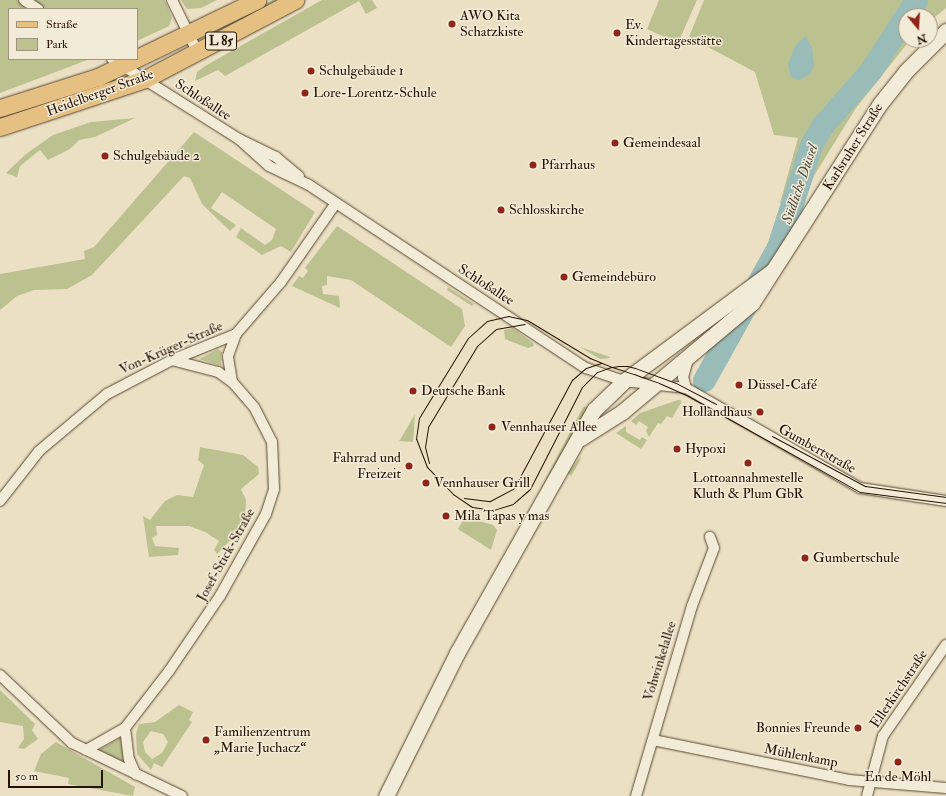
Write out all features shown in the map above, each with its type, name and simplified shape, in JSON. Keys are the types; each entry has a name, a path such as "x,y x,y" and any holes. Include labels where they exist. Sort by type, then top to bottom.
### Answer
{"main road":[{"name":"Heidelberger Straße","path":"138,55 189,35 257,0"},
{"name":"Heidelberger Straße","path":"0,126 145,79 198,53 295,0"},
{"name":"Karlsruher Straße","path":"671,383 688,360 736,319 752,303 772,271 801,230 879,105 946,31"},
{"name":"Heidelberger Straße","path":"0,108 117,63"},
{"name":"Karlsruher Straße","path":"624,381 666,353 772,271"},
{"path":"727,305 735,310 736,319"},
{"path":"581,438 671,383 666,353"},
{"path":"386,796 416,728 501,570 581,438 594,410 624,381"}],"street":[{"path":"24,0 36,8"},
{"path":"172,0 198,53"},
{"name":"Schloßallee","path":"117,63 145,79 239,139 276,157 309,185 562,355 624,381 671,383"},
{"name":"Von-Krüger-Straße","path":"0,501 39,451 76,417 107,394 172,360 236,334 281,282 336,203"},
{"path":"232,382 228,356 236,334"},
{"name":"Josef-Stick-Straße","path":"86,750 102,744 125,728 211,611 271,501 276,477 272,442 258,413 232,382 195,363 172,360"},
{"path":"671,383 683,377 688,360"},
{"name":"Gumbertstraße","path":"671,383 860,488 946,501"},
{"name":"Vohwinkelallee","path":"636,796 692,606 714,548 710,537"},
{"name":"Ellerkirchstraße","path":"867,796 870,780 883,736 946,645"},
{"path":"0,675 48,724 86,750 182,796"},
{"path":"125,728 129,759 136,775"},
{"name":"Mühlenkamp","path":"653,740 849,780 870,780 946,788"}],"green space":[{"path":"0,0 165,0 172,18 169,26 138,41 138,8 8,8 8,60 87,60 0,93"},
{"path":"181,0 217,0 201,8 187,9"},
{"path":"272,0 283,0 206,38 207,36"},
{"path":"322,0 372,0 377,8 366,14 359,1 225,76 218,70 195,81 197,72 205,66"},
{"path":"659,0 697,0 678,43 647,29"},
{"path":"704,0 946,0 946,8 938,14 938,8 898,8 898,48 904,48 856,108 802,195 780,203 798,138 774,135 755,72 689,37"},
{"path":"135,118 95,137 79,140 70,149 48,160 40,150 20,166 17,177 6,173 26,154 53,135 91,122"},
{"path":"194,132 315,212 291,252 281,246 262,255 236,237 241,228 265,245 272,240 276,229 222,192 211,208 236,225 230,231 202,204 190,178 184,176 92,275 67,289 34,290 17,296 0,310 0,274 85,259 84,251 94,247"},
{"path":"337,226 462,309 465,326 451,347 351,280 327,276 327,285 322,286 323,294 339,296 340,308 292,286 299,276 303,278 308,271 305,268"},
{"path":"448,287 474,304 472,306 447,290"},
{"path":"513,328 533,343 534,346 528,348 505,339 504,330"},
{"path":"580,347 610,357 610,358 600,359"},
{"path":"218,349 222,352 221,366 199,359"},
{"path":"678,400 682,401 672,418 667,416 661,424 658,423 649,437 646,431 648,427 639,421 636,425 631,421 640,413"},
{"path":"592,406 538,494 583,407"},
{"path":"415,414 413,442 399,441 400,440"},
{"path":"626,426 626,432 640,440 642,437 647,440 641,449 616,433"},
{"path":"200,447 243,455 258,467 259,474 241,489 246,500 245,517 237,533 217,554 214,550 219,541 205,532 189,526 156,526 157,535 152,538 155,546 179,548 178,555 149,557 143,516 150,520 165,501 177,495 193,497 204,465 198,460"},
{"path":"581,456 580,461 571,476 568,473"},
{"path":"500,513 503,517 500,521 485,516"},
{"path":"465,517 493,525 497,530 491,550 458,529"},
{"path":"0,690 35,724 32,730 38,739 24,749 18,748 24,739 23,726 0,722"},
{"path":"179,705 193,712 189,720 192,722 162,767 154,763 151,770 137,754 136,734 139,724 155,722","holes":["151,731 163,734 168,742 162,753 152,759 145,752 143,742"]},
{"path":"120,738 123,742 124,763 99,750"},
{"path":"56,742 135,787 133,796 68,784 69,778 34,771 41,754"}],"water":[{"path":"805,36 812,48 814,66 810,74 799,80 791,77 788,64 796,45"}],"waterway":[{"name":"Südliche Düssel","path":"704,380 778,247 811,145 822,126 871,70 916,0"}],"tram line":[{"path":"716,404 676,383 635,368 619,366 612,367 611,367 597,372 582,387 530,489 513,504 493,510 472,507 454,495 427,467 416,439 419,418 468,338 487,321 508,316 527,320 590,358 612,367 659,383 688,396 860,492 946,503"},
{"path":"429,463 425,447 428,427 477,346 496,329 525,324"},
{"path":"464,498 490,501 514,488 572,380 586,368 601,363"},
{"path":"772,436 865,486 946,497"}],"place":[{"name":"AWO Kita Schatzkiste","path":"452,24"},
{"name":"Ev. Kindertagesstätte","path":"617,33"},
{"name":"Schulgebäude 1","path":"311,71"},
{"name":"Lore-Lorentz-Schule","path":"305,93"},
{"name":"Gemeindesaal","path":"615,143"},
{"name":"Schulgebäude 2","path":"105,156"},
{"name":"Pfarrhaus","path":"533,165"},
{"name":"Schlosskirche","path":"501,210"},
{"name":"Gemeindebüro","path":"564,277"},
{"name":"Düssel-Café","path":"739,385"},
{"name":"Deutsche Bank","path":"413,391"},
{"name":"Hollandhaus","path":"760,412"},
{"name":"Vennhauser Allee","path":"492,427"},
{"name":"Hypoxi","path":"677,449"},
{"name":"Lottoannahmestelle Kluth & Plum GbR","path":"748,463"},
{"name":"Fahrrad und Freizeit","path":"409,466"},
{"name":"Vennhauser Grill","path":"426,483"},
{"name":"Mila Tapas y mas","path":"446,516"},
{"name":"Gumbertschule","path":"805,558"},
{"name":"Bonnies Freunde","path":"858,728"},
{"name":"Familienzentrum „Marie Juchacz“","path":"206,740"},
{"name":"En de Möhl","path":"898,762"}]}
